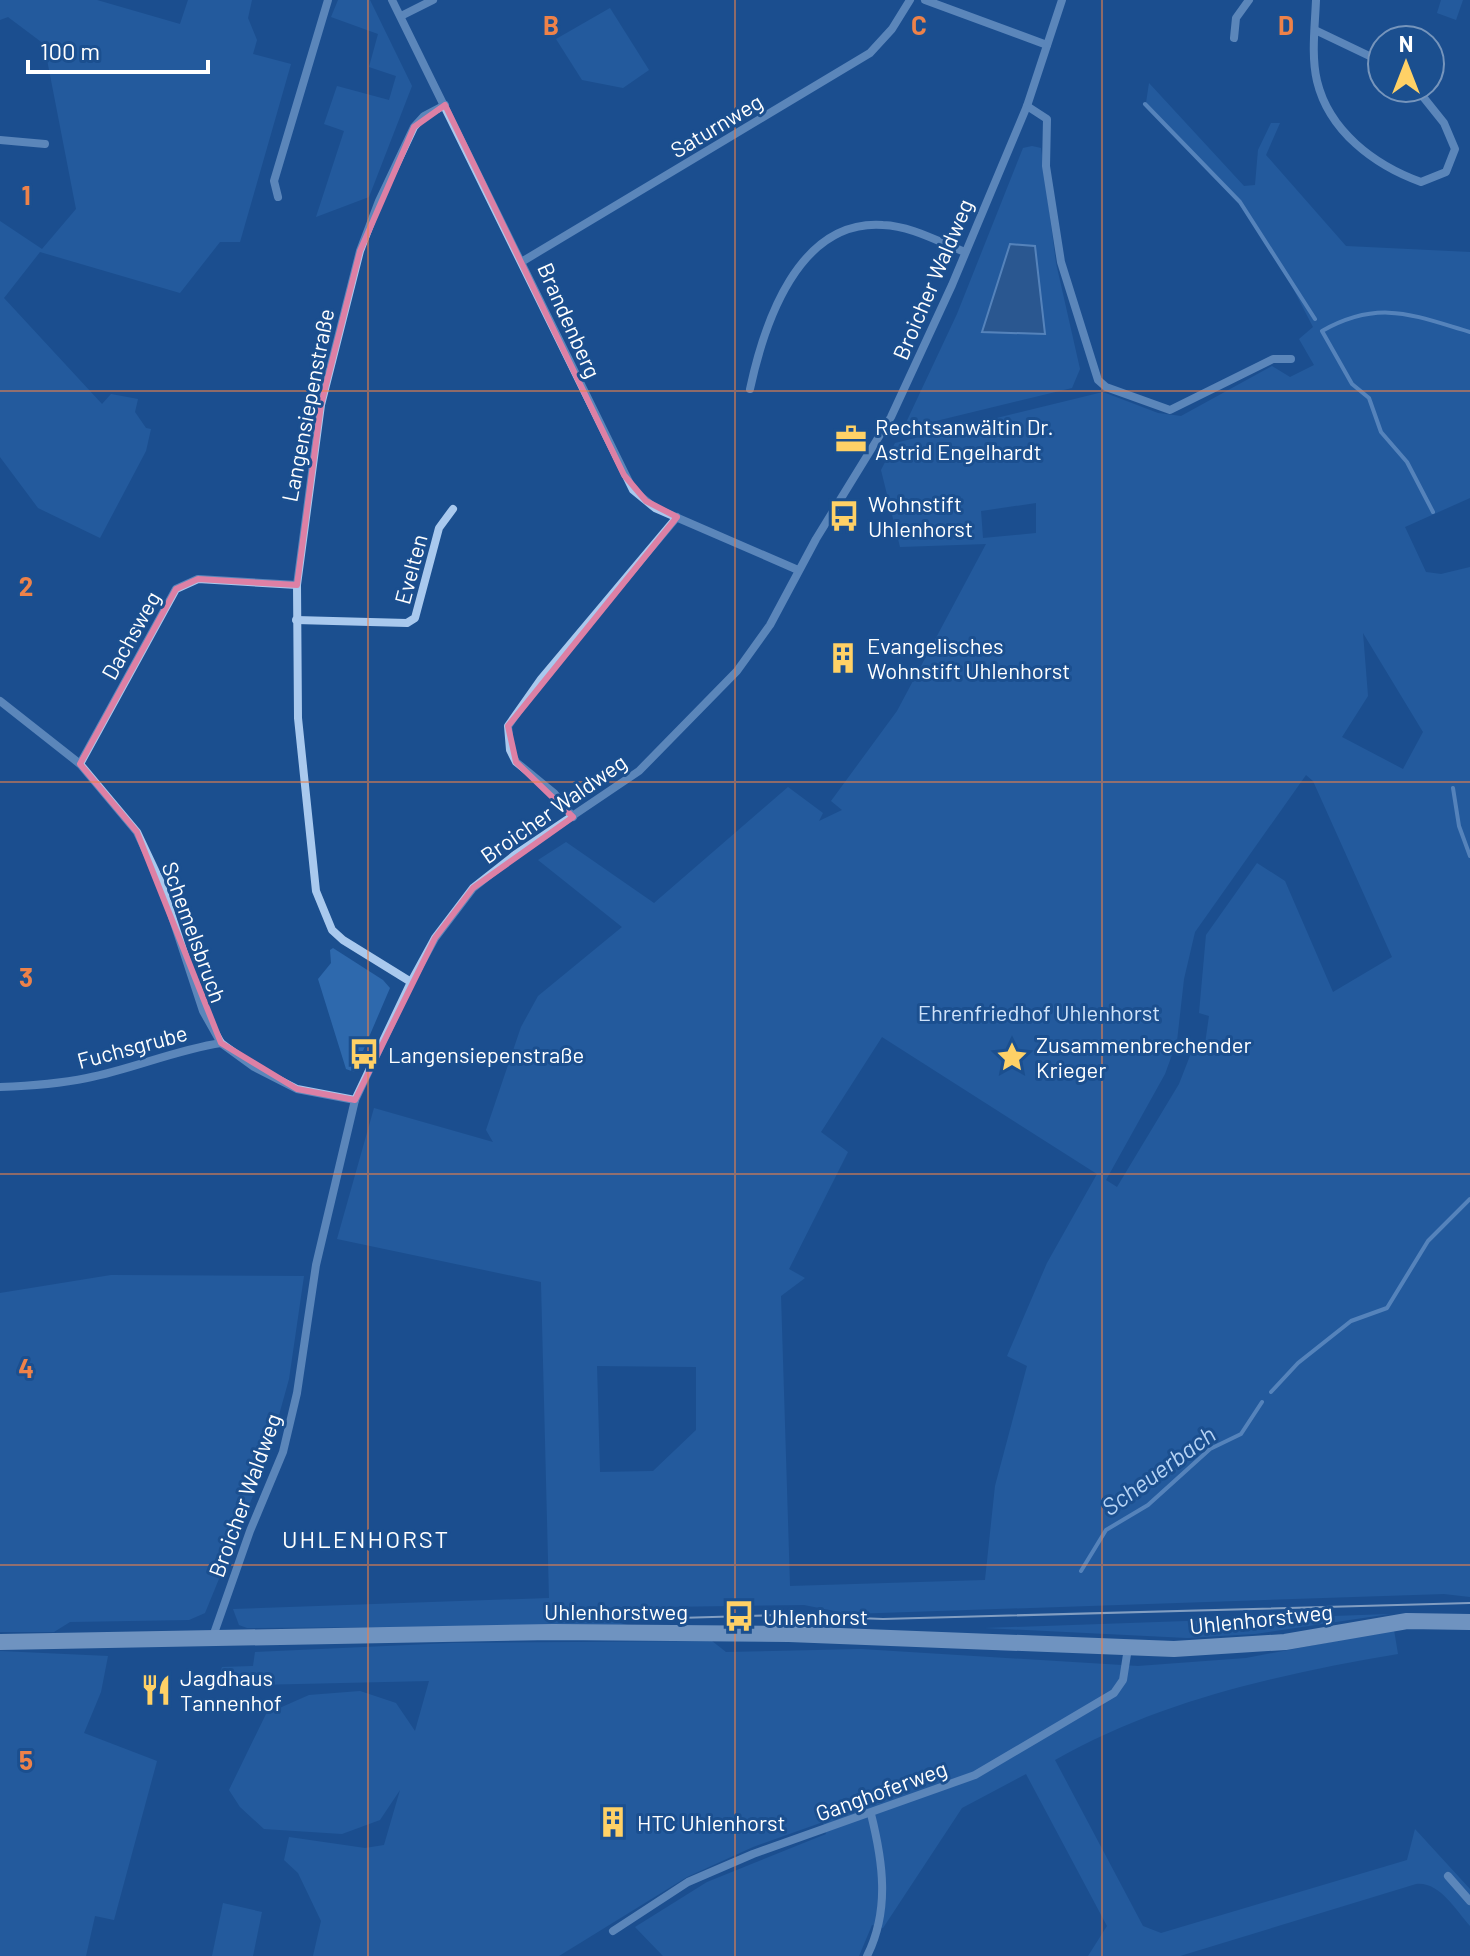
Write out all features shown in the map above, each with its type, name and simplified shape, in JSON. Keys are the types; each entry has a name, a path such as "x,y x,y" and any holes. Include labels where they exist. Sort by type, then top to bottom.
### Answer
{"main road":[{"name":"Uhlenhorstweg","path":"0,1642 211,1641 553,1632 765,1634 1128,1648 1243,1646 1407,1621 1470,1622"}],"street":[{"path":"278,197 274,181 328,0"},
{"name":"Brandenberg","path":"392,0 523,261 624,475 646,501 798,570"},
{"path":"401,16 433,0"},
{"name":"Saturnweg","path":"523,261 870,53 892,29 910,0"},
{"path":"925,0 1047,45"},
{"name":"Broicher Waldweg","path":"211,1641 283,1452 297,1393 316,1265 355,1100 411,982 435,938 473,888 516,854 639,771 711,701 770,625 798,570 891,417 1027,106 1062,0"},
{"path":"1234,38 1236,18 1249,0"},
{"path":"1316,0 1317,80 1341,128 1377,161 1421,182 1446,172 1455,149 1449,130 1429,104"},
{"path":"1315,30 1366,54"},
{"name":"Langensiepenstraße","path":"411,982 332,930 316,891 303,795 297,585 321,405 360,251 379,201 414,127 424,116 445,105"},
{"path":"1027,106 1047,119 1046,166 1061,262 1098,380 1106,387 1170,410 1273,359 1291,359"},
{"path":"0,140 45,144"},
{"path":"750,389 759,345 792,274 813,250 843,234 881,224 905,229 965,252"},
{"name":"Evelten","path":"296,620 407,623 415,618 439,528 453,509"},
{"path":"573,817 554,793 516,762 510,750 508,726 541,679 677,517"},
{"name":"Dachsweg","path":"80,764 176,589 198,579 297,585"},
{"name":"Schemelsbruch","path":"0,701 80,764 137,832 161,883 203,1011 221,1043"},
{"name":"Fuchsgrube","path":"0,1087 40,1086 90,1078 179,1050 221,1043 254,1067 297,1089 355,1100"},
{"name":"Ganghoferweg","path":"613,1931 688,1882 753,1854 975,1775 1114,1693 1123,1680 1128,1648"},
{"path":"867,1956 880,1917 884,1884 871,1814"},
{"path":"1448,1876 1470,1901"}],"highlighted area":[{"path":"445,105 624,475 646,501 677,517 508,726 516,762 573,817 473,888 435,938 355,1100 297,1089 221,1043 137,832 80,764 167,602 176,589 198,579 297,585 321,405 360,251 414,127"}],"green space":[{"path":"0,0 97,0 180,24 188,0 252,0 248,18 257,40 253,54 291,64 240,242 220,242 180,293 40,252 4,298 102,404 111,394 138,399 135,412 146,428 151,429 146,451 100,538 38,508 0,457 0,221 42,249 76,209 44,44 8,17 0,20"},
{"path":"338,0 370,0 412,86 369,197 316,217 344,131 324,124 337,86 389,100 396,76 369,67 378,34 331,17"},
{"path":"1441,0 1463,0 1456,20 1437,13"},
{"path":"610,8 649,70 623,88 582,80 556,39"},
{"name":"Ehrenfriedhof Uhlenhorst","path":"1149,83 1244,186 1255,185 1258,150 1271,123 1280,123 1266,155 1346,246 1470,252 1470,498 1405,527 1426,572 1441,574 1470,567 1470,1597 1444,1594 850,1614 804,1605 594,1608 600,1617 627,1625 247,1628 239,1625 233,1609 549,1598 541,1282 337,1239 374,1108 493,1142 486,1130 521,1027 538,996 622,927 538,860 566,842 654,903 788,787 823,813 819,821 842,810 831,801 897,711 986,544 900,547 881,470 895,443 1103,392 1158,413 1181,416 1272,366 1290,377 1314,365 1299,339 1313,327 1283,269 1239,204 1146,103","holes":["1036,503 1036,533 983,538 981,511","1363,633 1423,732 1403,769 1342,737 1368,696","1306,775 1313,781 1392,957 1333,992 1285,881 1257,863 1206,935 1199,1013 1209,1016 1205,1044 1195,1043 1179,1084 1117,1187 1106,1180 1165,1074 1177,1041 1184,979 1195,932","882,1037 1097,1174 1047,1263 1007,1356 1027,1366 995,1486 985,1580 790,1586 781,1296 805,1278 789,1269 848,1152 821,1132","597,1366 696,1367 696,1430 653,1471 600,1472"]},
{"path":"1023,148 1041,148 1056,263 1080,369 1072,388 903,429 957,314"},
{"path":"333,948 383,980 390,988 354,1072 346,1069 318,979 331,963 330,950"},
{"path":"111,1275 304,1276 289,1379 264,1469 205,1613 189,1620 70,1622 54,1632 0,1632 0,1293"},
{"path":"1390,1614 1255,1634 1187,1638 985,1628"},
{"path":"1394,1630 1398,1654 1265,1681 1179,1705 1095,1739 1055,1760 1143,1926 1161,1933 1407,1860 1415,1829 1470,1889 1470,1926 1440,1892 1424,1884 1416,1884 1180,1956 1088,1956 1107,1926 1026,1774 962,1808 883,1928 872,1925 859,1956 663,1956 635,1927 707,1882 826,1834 823,1822 753,1847 687,1877 559,1956 313,1956 321,1921 298,1873 284,1860 289,1837 365,1848 384,1845 400,1790 380,1820 342,1834 264,1829 240,1807 229,1790 266,1714 309,1695 360,1691 396,1703 415,1731 429,1681 216,1686 222,1667 253,1666 255,1652 452,1643 712,1641 726,1652 861,1649 1138,1666 1246,1658"},
{"path":"0,1651 108,1656 101,1692 84,1733 157,1761 114,1920 95,1916 86,1956 0,1956"},
{"path":"223,1903 262,1912 253,1956 212,1956"}],"shaded area":[{"path":"1010,244 1035,246 1045,334 982,332"}],"waterway":[{"path":"1145,104 1240,202 1315,319"},
{"path":"1433,512 1407,462 1381,432 1369,398 1352,384 1322,331 1361,315 1396,313 1470,332"},
{"path":"1453,788 1459,826 1470,856"},
{"name":"Scheuerbach","path":"1271,1392 1298,1363 1351,1321 1387,1308 1428,1241 1470,1199"},
{"name":"Scheuerbach","path":"1081,1571 1106,1530 1148,1505 1210,1449 1241,1434 1262,1402"}],"tram line":[{"path":"644,1619 778,1615 883,1619 1470,1603"}],"place":[{"name":"Rechtsanwältin Dr. Astrid Engelhardt","path":"851,439"},
{"name":"Wohnstift Uhlenhorst","path":"844,516"},
{"name":"Evangelisches Wohnstift Uhlenhorst","path":"843,658"},
{"name":"Langensiepenstraße","path":"364,1054"},
{"name":"Zusammenbrechender Krieger","path":"1012,1057"},
{"name":"Uhlenhorst","path":"739,1616"},
{"name":"Jagdhaus Tannenhof","path":"156,1690"},
{"name":"HTC Uhlenhorst","path":"613,1822"}],"district":[{"name":"UHLENHORST","path":"366,1538"}]}
